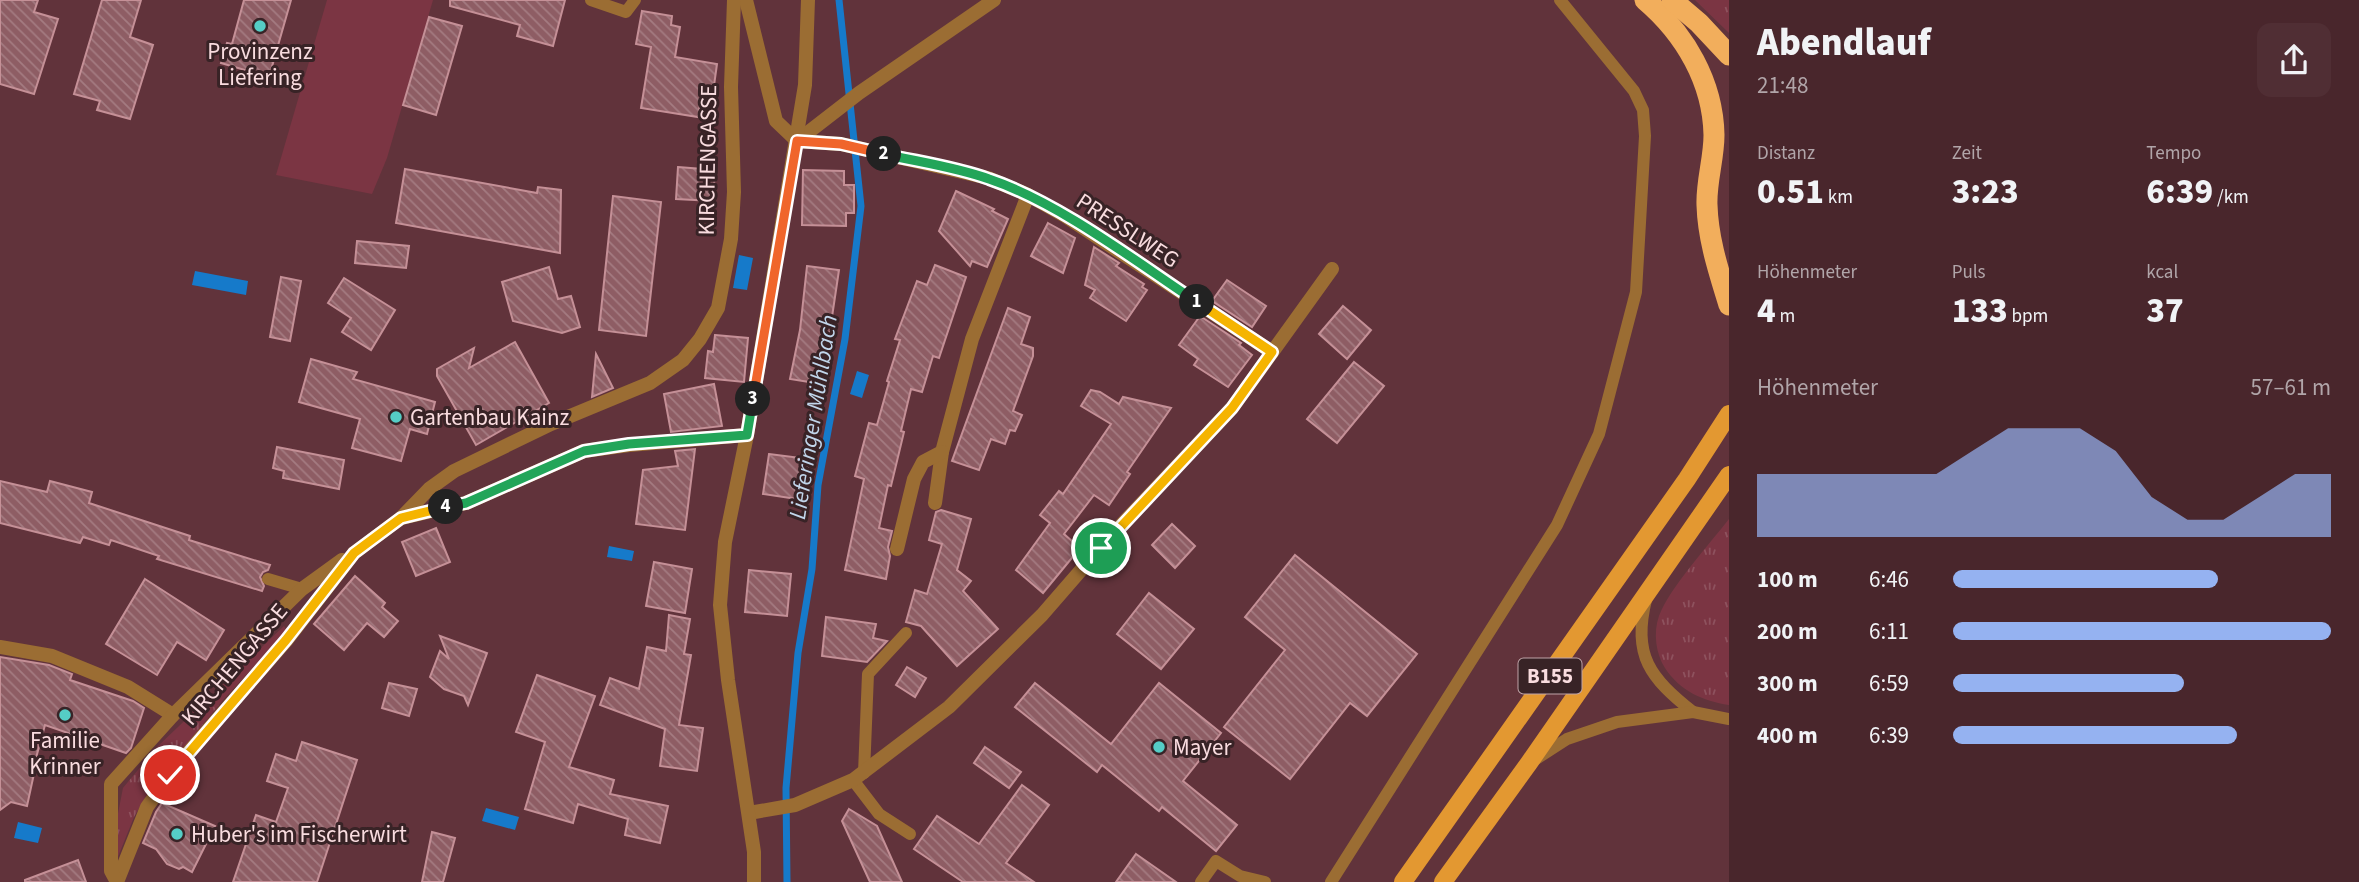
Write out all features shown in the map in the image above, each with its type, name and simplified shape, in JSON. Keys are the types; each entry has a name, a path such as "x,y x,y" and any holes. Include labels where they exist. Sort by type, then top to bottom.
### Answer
{"highway":[{"path":"1645,0 1659,12 1692,56 1703,76 1710,98 1714,134 1707,202 1709,235 1729,305"},
{"path":"1672,0 1699,23 1729,55"}],"main road":[{"name":"B155","path":"1403,882 1610,589 1729,414"},
{"name":"B155","path":"1443,882 1729,475"}],"street":[{"name":"KIRCHENGASSE","path":"117,882 111,871 111,784 173,715 302,589 401,518 429,489 454,471 551,424 650,383 683,360 700,339 718,308 731,239 734,192 731,87 734,0"},
{"path":"746,0 776,121 797,141"},
{"path":"754,882 754,852 728,680 720,605 725,542 747,435 797,141 805,85 808,0"},
{"path":"797,141 859,93 994,0"},
{"name":"PRESSLWEG","path":"797,141 841,144 988,178 1028,195 1065,216 1272,352"},
{"path":"935,503 942,452 972,339 1028,195"},
{"path":"749,813 795,805 858,776 949,707 1042,615 1108,539 1232,408 1332,269"},
{"name":"KIRCHENGASSE","path":"401,518 466,503 584,451 629,444 747,435"},
{"path":"897,549 915,479 923,462 942,452"},
{"name":"KIRCHENGASSE","path":"117,882 147,807 178,764 286,640 354,553"},
{"name":"KIRCHENGASSE","path":"0,647 52,656 128,687 173,715"}],"lane":[{"path":"591,0 626,12 635,0"},
{"path":"1331,882 1557,525 1599,434 1626,331 1636,292 1645,136 1643,110 1634,91 1560,0"},
{"path":"268,579 302,589"},
{"path":"1649,590 1640,623 1641,644 1647,663 1671,694 1693,712"},
{"path":"906,634 869,674 858,776 879,814 910,834"},
{"path":"1529,763 1567,739 1617,722 1693,712 1729,719"},
{"path":"1201,882 1216,861 1240,876 1265,882"}],"green space":[{"path":"327,0 433,0 387,158 372,194 276,175"},
{"path":"1695,0 1729,0 1729,33"},
{"path":"1729,519 1729,705 1701,698 1678,683 1662,662 1656,636 1659,616 1672,592"},
{"path":"284,626 287,631 223,700 152,786 134,817 117,859 116,824 123,788 157,747"}],"water":[{"path":"739,255 753,258 747,290 733,288"},
{"path":"195,271 248,281 246,295 192,285"},
{"path":"857,371 869,375 862,398 850,394"},
{"path":"609,546 634,551 632,561 607,557"},
{"path":"486,808 519,817 515,830 482,821"},
{"path":"18,822 42,828 38,843 14,838"}],"building":[{"path":"0,0 38,0 34,12 58,19 34,94 0,84"},
{"path":"102,0 141,0 130,37 153,45 130,119 97,110 100,101 74,94"},
{"name":"Provinzenz Liefering","path":"244,0 291,0 269,77 221,63 227,43 232,44"},
{"path":"450,0 565,0 553,46 517,36 520,25 450,6"},
{"path":"642,11 672,16 671,25 680,27 675,57 717,64 712,100 701,98 698,117 641,108 651,47 636,44"},
{"path":"429,17 462,26 436,115 403,105"},
{"path":"678,167 715,170 713,201 676,199"},
{"path":"405,169 537,193 538,187 561,190 560,253 396,223"},
{"path":"803,170 844,171 844,185 854,185 854,213 846,213 846,226 802,225"},
{"path":"956,191 994,209 992,211 1008,219 987,267 972,261 970,266 939,231"},
{"path":"613,196 661,202 646,336 599,330"},
{"path":"1048,223 1075,238 1063,273 1031,256"},
{"path":"357,241 409,246 406,268 355,263"},
{"path":"1094,247 1119,263 1116,266 1144,284 1142,287 1147,290 1126,321 1090,298 1095,290 1085,285"},
{"path":"935,265 966,277 939,358 933,356 922,392 911,389 901,431 904,432 891,486 888,485 879,528 892,531 886,579 845,570 864,479 855,476 869,423 877,425 900,340 895,339 917,281 927,285"},
{"path":"807,266 839,270 822,384 790,379 800,330"},
{"path":"549,267 558,299 571,296 580,327 562,333 513,321 502,282"},
{"path":"281,277 301,281 290,341 270,337"},
{"path":"344,278 395,310 371,350 342,332 351,318 328,303"},
{"path":"1227,280 1266,306 1252,327 1212,301"},
{"path":"1343,306 1371,330 1347,359 1319,334"},
{"path":"1008,308 1030,317 1021,344 1033,348 1033,356 1013,411 1022,415 1015,431 1010,430 1005,444 991,439 979,470 952,461"},
{"path":"1200,316 1241,343 1239,345 1252,355 1228,387 1194,365 1198,359 1179,345"},
{"path":"715,335 748,338 744,382 705,378 708,351 713,352"},
{"path":"515,342 549,403 476,445 437,376 437,369 474,348 469,368"},
{"path":"596,354 613,388 592,397"},
{"path":"311,359 357,372 353,379 435,402 427,434 410,429 401,461 352,448 360,419 299,402"},
{"path":"1354,362 1384,386 1337,443 1307,419"},
{"path":"714,384 722,426 671,432 664,394"},
{"path":"1091,390 1100,392 1119,404 1123,397 1171,408 1127,472 1130,474 1109,505 1094,495 1064,534 1080,548 1043,593 1016,570 1050,523 1040,515 1059,491 1063,494 1111,424 1081,406"},
{"path":"277,447 344,460 339,489 283,478 284,471 273,468"},
{"path":"695,449 685,530 636,524 643,470 678,466 675,451"},
{"path":"769,454 809,459 804,500 763,494"},
{"path":"0,481 47,492 50,481 92,492 89,503 190,536 189,540 270,565 260,577 264,586 262,591 157,559 159,556 111,540 109,545 83,537 80,543 0,523"},
{"path":"941,510 971,519 957,570 971,581 963,591 998,629 957,666 921,626 906,622 915,590 927,594 942,544 929,540 936,512"},
{"path":"1172,524 1195,546 1175,568 1152,545"},
{"path":"436,528 450,562 416,576 402,542"},
{"path":"1295,555 1417,654 1367,716 1350,703 1290,779 1224,727 1285,650 1245,617"},
{"path":"654,562 692,569 685,613 646,606"},
{"path":"749,570 791,574 787,616 745,612"},
{"path":"355,576 385,603 382,607 398,621 384,637 367,623 344,650 314,624"},
{"path":"145,579 224,630 206,660 177,642 157,675 106,644"},
{"path":"1149,593 1194,629 1161,669 1117,634"},
{"path":"669,615 690,619 684,654 691,655 679,725 703,728 697,771 660,766 665,729 600,705 610,678 639,689 647,647 666,651"},
{"path":"826,617 876,624 873,638 887,641 867,662 822,656"},
{"path":"440,636 487,653 468,705 464,696 444,689 430,677 440,651 449,659"},
{"path":"0,657 49,665 72,674 70,680 133,701 144,708 131,748 126,753 45,725 33,769 27,806 11,802 0,810"},
{"path":"907,667 926,678 915,697 896,685"},
{"path":"537,675 595,696 569,767 614,780 610,794 668,806 660,843 625,835 628,819 578,804 573,823 525,809 545,742 516,732"},
{"path":"389,683 417,689 409,716 382,708"},
{"path":"1035,683 1111,744 1159,683 1221,733 1183,781 1237,825 1216,851 1162,807 1159,811 1102,765 1097,772 1015,707"},
{"path":"302,742 357,760 317,882 233,882 256,815 276,822 288,788 267,781 276,754 296,761"},
{"path":"985,747 1021,772 1009,788 974,763"},
{"path":"1022,785 1049,805 1006,863 1034,882 963,882 914,849 937,816 979,844"},
{"name":"Huber's im Fischerwirt","path":"162,803 215,826 192,872 167,864 156,849 143,843"},
{"path":"849,809 877,826 902,882 870,882 842,821"},
{"path":"432,832 455,838 443,882 422,882"},
{"path":"1136,854 1176,882 1116,882"},
{"path":"78,860 86,882 25,882 25,880"}],"waterway":[{"name":"Lieferinger Mühlbach","path":"787,882 786,788 798,653 812,569 818,485 845,339 861,206 839,0"}],"place":[{"name":"Provinzenz Liefering","path":"260,26"},
{"name":"Gartenbau Kainz","path":"396,417"},
{"name":"Familie Krinner","path":"65,715"},
{"name":"Mayer","path":"1159,747"},
{"name":"Huber's im Fischerwirt","path":"177,834"}],"route":[{"path":"170,775 286,640 354,553 401,518 466,503 584,451 629,444 747,435 797,141 841,144 988,178 1028,195 1065,216 1272,352 1232,408 1101,548"}]}
